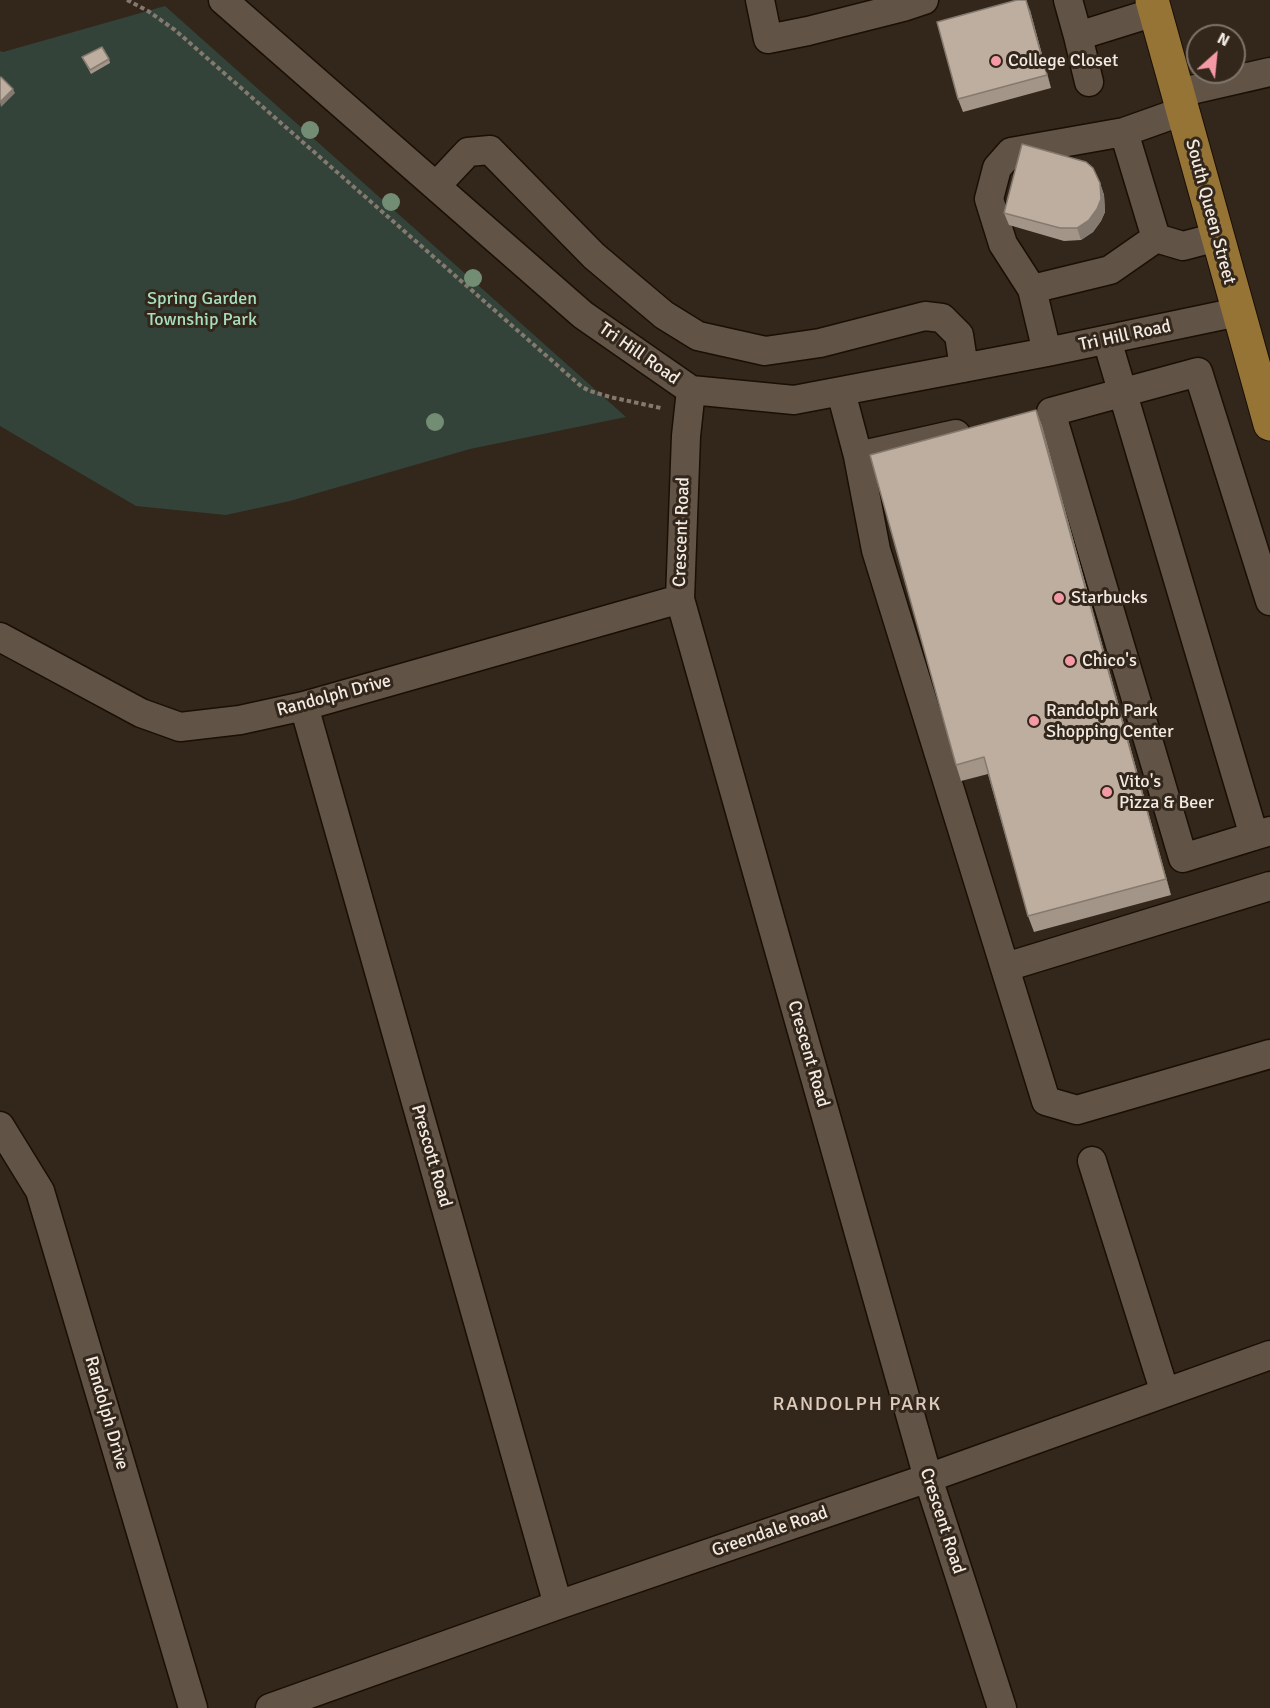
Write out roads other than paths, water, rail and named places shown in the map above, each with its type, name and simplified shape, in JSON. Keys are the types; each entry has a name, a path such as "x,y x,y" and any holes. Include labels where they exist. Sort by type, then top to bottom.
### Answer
{"main road":[{"name":"South Queen Street","path":"1154,6 1270,424"}],"street":[{"name":"Tri Hill Road","path":"223,0 583,315 690,402 794,400 1047,352 1238,312"},
{"path":"760,0 768,39 861,18 924,0"},
{"path":"1068,0 1089,82"},
{"path":"1078,36 1154,6"},
{"path":"1047,352 1032,289 1003,244 989,199 997,168 1011,152 1124,132 1180,102 1270,72"},
{"path":"1124,132 1156,238"},
{"path":"436,186 468,152 490,150 594,256 664,315 698,336 765,351 819,343 925,316 942,318 959,335 964,368"},
{"path":"1156,238 1183,246 1217,237"},
{"path":"1032,289 1110,270 1156,238"},
{"path":"1107,340 1123,393 1262,833 1183,858 1040,414 1123,393 1198,372 1270,601"},
{"path":"841,392 858,456 876,550 1046,1101 1077,1110 1270,1054"},
{"name":"Crescent Road","path":"690,402 686,436 680,599 928,1478 1002,1708"},
{"path":"858,456 983,427"},
{"name":"Randolph Drive","path":"0,638 141,713 180,727 240,720 304,706 680,599"},
{"name":"Prescott Road","path":"304,706 558,1605"},
{"path":"1006,967 1270,886"},
{"name":"Randolph Drive","path":"0,1125 40,1191 193,1708"},
{"path":"1092,1161 1165,1393"},
{"name":"Greendale Road","path":"270,1708 558,1605 928,1478 1270,1355"}],"place":[{"name":"College Closet","path":"996,61"},
{"name":"Starbucks","path":"1059,598"},
{"name":"Chico's","path":"1070,661"},
{"name":"Randolph Park Shopping Center","path":"1034,721"},
{"name":"Vito's Pizza & Beer","path":"1107,792"}],"district":[{"name":"RANDOLPH PARK","path":"857,1405"}],"park label":[{"name":"Spring Garden Township Park","path":"202,309"}]}
